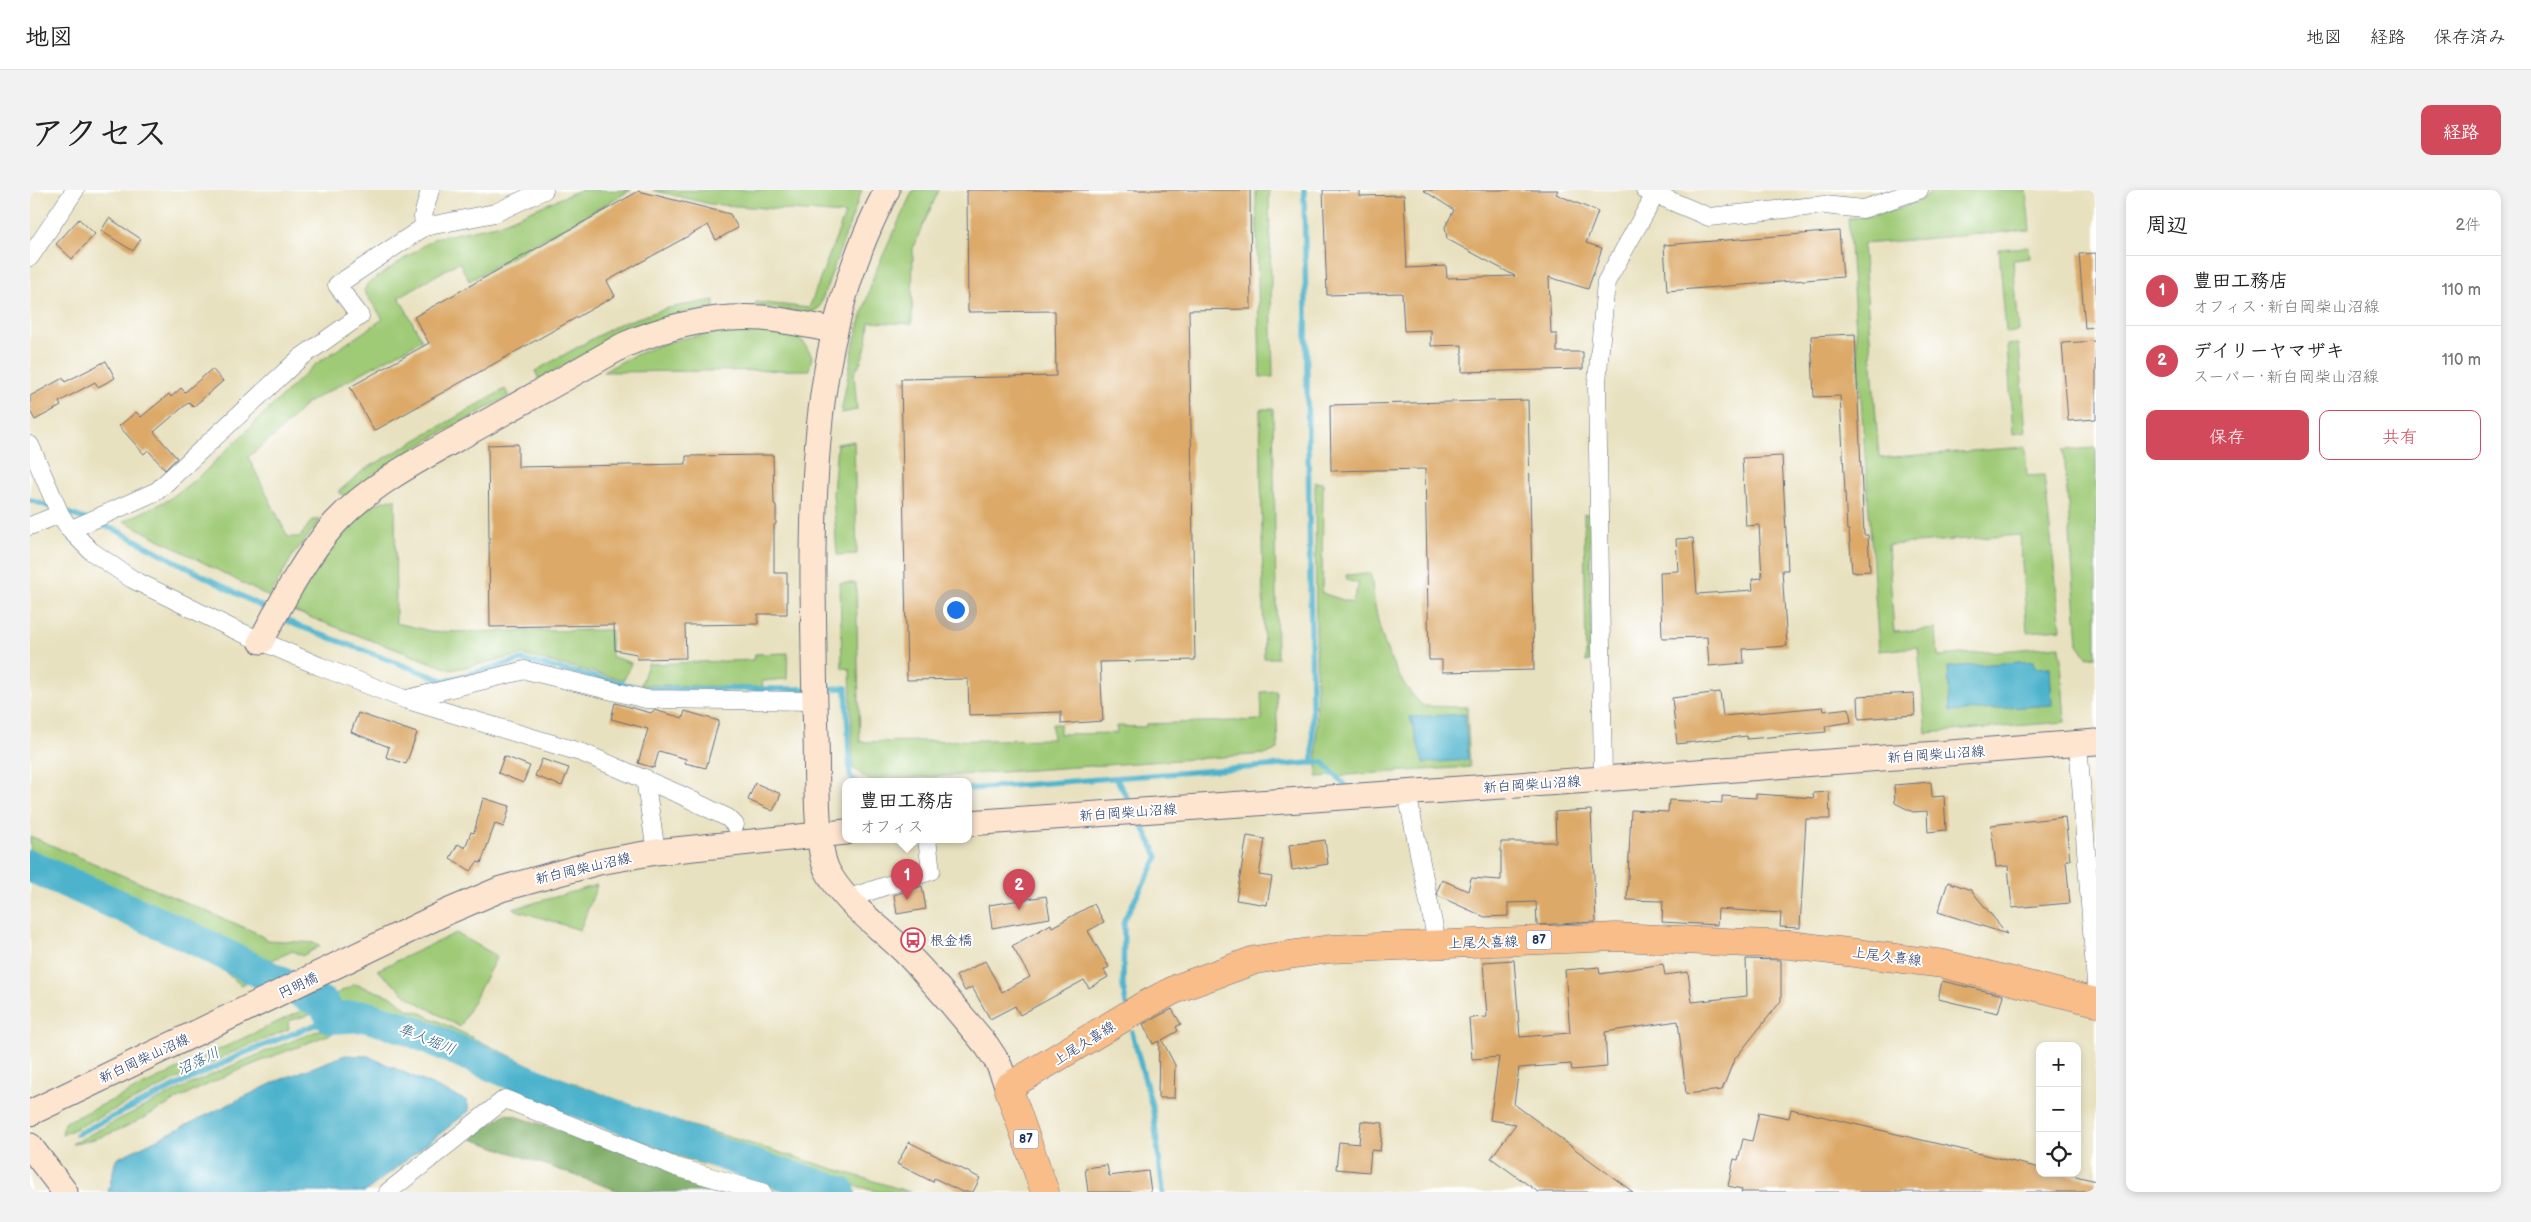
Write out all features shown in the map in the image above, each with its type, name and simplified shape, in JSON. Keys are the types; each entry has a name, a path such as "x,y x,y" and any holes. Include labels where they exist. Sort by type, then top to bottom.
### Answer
{"main road":[{"name":"上尾久喜線","path":"1008,1086 1143,1006 1178,988 1256,960 1306,950 1616,937 1790,945 1944,964 2096,1002"},
{"name":"87","path":"1008,1086 1045,1192"}],"street":[{"path":"30,257 75,190"},
{"path":"424,227 423,216 430,190"},
{"path":"70,530 157,491 300,358 360,316 337,285 424,227 495,212 544,190"},
{"path":"887,190 861,247 834,330 820,406 814,482 815,701 820,834 824,862 828,870 849,898 905,952 975,1031 998,1063 1008,1086"},
{"path":"1603,779 1597,382 1606,282 1650,192 1709,217 1824,205 1863,208 1919,190"},
{"path":"260,641 297,575 317,546 356,504 404,469 624,345 650,334 678,326 734,317 763,318 834,330"},
{"path":"30,445 60,514 70,530 91,551 132,579 260,641 407,700 583,753 645,778 728,818 735,825"},
{"path":"30,526 60,514"},
{"path":"407,700 525,670 646,700 815,701"},
{"path":"2087,742 2096,983"},
{"name":"新白岡柴山沼線","path":"972,823 1603,779 2087,742"},
{"path":"645,778 656,852"},
{"path":"1407,793 1437,944"},
{"name":"新白岡柴山沼線","path":"338,965 447,912 502,889 599,862 656,852 842,832"},
{"path":"849,898 931,871 928,843"},
{"name":"円明橋","path":"258,1004 338,965"},
{"name":"新白岡柴山沼線","path":"30,1112 258,1004"},
{"path":"388,1192 505,1099 676,1167 762,1192"},
{"path":"30,1146 64,1192"}],"green space":[{"path":"580,190 631,190 469,281 459,262 399,297 422,340 307,403 280,431 248,457 288,537 300,537 312,520 321,520 293,555 269,597 124,521 168,500 201,475 313,366 383,319 364,291 367,284 435,238 497,225"},
{"path":"652,190 862,190 819,308 810,313 755,306 756,302 809,308 845,214 710,204"},
{"path":"913,190 939,190 913,247 912,324 869,322 865,349 854,373 857,410 841,413 854,343 874,275"},
{"path":"1256,190 1269,190 1273,377 1260,377"},
{"path":"1933,190 2026,190 2030,230 1863,244 1879,458 2025,447 2027,476 2044,475 2061,629 2027,632 2020,535 1888,545 1894,632 1936,629 1938,656 2060,646 2065,722 1926,733 1918,647 1879,651 1848,218 1868,216 1893,210 1916,202"},
{"path":"2029,247 2030,258 2013,260 2019,331 2006,333 1999,249"},
{"path":"714,300 714,308 668,316 636,326 539,379 535,371 619,324 668,308"},
{"path":"752,330 800,337 812,356 809,370 603,372 641,352 675,340"},
{"path":"2019,344 2026,432 2013,434 2007,345"},
{"path":"505,389 509,396 446,430 384,467 345,496 338,492 364,470"},
{"path":"1260,409 1273,409 1277,658 1264,658"},
{"path":"854,441 857,554 837,555 833,494 837,444"},
{"path":"2096,448 2096,656 2087,657 2078,644 2064,450"},
{"path":"1315,482 1323,483 1322,593 1352,603 1359,584 1347,580 1346,575 1371,573 1376,610 1385,645 1400,677 1423,706 1467,707 1470,767 1317,777"},
{"path":"395,499 396,623 435,632 611,630 611,656 631,663 624,680 522,655 451,670 293,611 321,560 348,526 362,512 378,503"},
{"path":"1584,514 1590,514 1591,661 1586,662"},
{"path":"840,583 856,583 860,742 1053,739 1052,724 1060,724 1060,734 1117,733 1116,726 1145,727 1146,724 1262,720 1261,692 1276,691 1278,749 1267,754 914,778 866,778 853,768 850,669 842,668"},
{"path":"788,653 787,679 763,681 762,687 641,685 648,664 754,660 755,654"},
{"path":"30,836 255,932 267,940 316,943 320,946 302,956 293,951 263,964 196,931 30,859"},
{"path":"30,871 209,951 252,980 241,985 198,950 30,877"},
{"path":"597,885 580,930 513,909"},
{"path":"456,933 497,956 460,1027 410,998 377,970"},
{"path":"355,984 393,997 407,1009 419,1012 540,1070 666,1118 910,1192 879,1192 749,1157 644,1122 568,1090 486,1050 450,1038 411,1018 363,1007 339,1012 326,999"},
{"path":"309,1007 316,1013 288,1021 289,1029 229,1054 62,1135 64,1123"},
{"path":"366,1019 459,1053 636,1132 737,1166 826,1192 800,1192 685,1159 530,1098 382,1031 370,1029 349,1030 319,1038 216,1080 118,1130 88,1141 72,1144 151,1103 259,1054 326,1028"},
{"path":"505,1114 748,1192 622,1192 472,1139"}],"water":[{"path":"2034,661 2035,668 2050,667 2052,705 1950,712 1948,667"},
{"path":"1465,714 1468,760 1423,763 1410,717"},
{"path":"345,1055 368,1056 467,1101 469,1111 365,1192 108,1192 116,1159 277,1081"}],"building":[{"path":"967,190 1250,190 1251,309 1189,310 1195,660 1100,662 1103,721 1061,724 1061,712 969,715 968,679 907,680 901,379 1056,376 1055,311 968,312"},
{"path":"1323,190 1360,190 1360,196 1404,195 1407,268 1446,266 1447,278 1515,276 1447,239 1445,227 1454,210 1423,190 1558,190 1556,194 1598,212 1586,243 1602,248 1588,289 1549,277 1551,334 1557,334 1557,352 1583,352 1583,369 1462,372 1462,345 1431,346 1431,330 1404,331 1402,293 1327,295"},
{"path":"639,191 730,214 738,228 716,240 708,225 607,281 615,296 374,431 350,387 429,343 414,317"},
{"path":"109,218 141,239 133,251 101,231"},
{"path":"79,219 95,234 72,259 56,244"},
{"path":"1839,231 1843,277 1667,291 1664,245"},
{"path":"2096,253 2096,327 2085,328 2079,254"},
{"path":"1855,334 1864,535 1868,535 1870,571 1852,572 1849,530 1847,530 1840,396 1814,397 1811,336"},
{"path":"2096,341 2096,419 2068,421 2062,343"},
{"path":"106,361 115,378 98,387 95,382 59,402 61,406 35,420 30,411 30,396 63,378 65,382"},
{"path":"212,369 223,381 193,407 189,402 154,432 177,458 165,470 148,450 144,454 119,426 136,412 141,417 169,394 171,397 181,388 185,392"},
{"path":"1528,400 1534,670 1442,672 1442,660 1429,660 1425,469 1331,471 1330,405"},
{"path":"518,444 518,467 686,464 686,456 773,455 774,504 776,505 774,573 787,573 787,614 758,614 758,624 685,625 686,658 637,659 637,654 615,650 614,625 490,627 488,445"},
{"path":"1782,456 1788,570 1782,570 1787,646 1743,649 1744,663 1709,666 1707,637 1662,638 1660,572 1678,571 1676,539 1693,538 1697,594 1753,590 1752,579 1762,578 1759,525 1746,526 1742,458"},
{"path":"1720,692 1723,716 1823,707 1824,711 1849,708 1851,722 1825,726 1826,732 1747,739 1747,736 1677,744 1672,698"},
{"path":"1914,693 1915,715 1859,719 1858,696"},
{"path":"615,703 651,713 654,710 683,718 685,711 719,721 706,768 685,763 686,759 659,751 654,768 638,763 648,729 611,719"},
{"path":"358,713 417,733 406,764 386,757 389,747 351,732"},
{"path":"504,756 530,766 523,783 498,773"},
{"path":"542,759 569,768 562,786 535,776"},
{"path":"1931,782 1932,797 1944,796 1946,830 1928,832 1927,811 1913,812 1895,803 1894,785"},
{"path":"755,783 781,794 773,811 748,800"},
{"path":"1829,792 1830,819 1806,819 1800,928 1780,927 1781,913 1718,909 1717,925 1662,922 1663,901 1627,900 1631,810 1668,812 1669,800 1722,803 1722,796 1756,798 1756,794 1814,798 1813,793"},
{"path":"483,798 510,806 504,827 495,824 481,863 477,862 471,871 450,858 458,844 465,848 471,832 474,833"},
{"path":"1591,810 1596,922 1537,925 1536,902 1508,903 1508,916 1485,917 1438,896 1437,891 1442,880 1468,891 1471,878 1501,880 1501,842 1556,842 1555,812"},
{"path":"2065,817 2070,860 2066,860 2070,903 2012,908 2008,866 1996,867 1991,825"},
{"path":"1247,836 1265,839 1259,875 1272,877 1267,905 1236,900"},
{"path":"1325,840 1328,864 1292,870 1289,845"},
{"path":"1948,882 1971,890 2007,934 1938,912"},
{"path":"922,886 926,909 897,914 894,895"},
{"path":"1046,896 1050,918 992,928 989,905"},
{"path":"1094,904 1104,922 1088,931 1109,967 1104,970 1108,977 1089,988 1084,980 1020,1015 1015,1006 990,1019 972,987 965,991 956,976 985,961 1002,992 1030,977 1012,946 1051,924 1052,927"},
{"path":"1746,959 1781,960 1781,1001 1734,1060 1722,1090 1686,1094 1678,1021 1605,1032 1607,1067 1572,1070 1571,1064 1519,1068 1514,1104 1633,1192 1538,1192 1491,1158 1516,1124 1490,1120 1499,1057 1472,1059 1469,1018 1487,1017 1483,962 1514,960 1520,1037 1570,1033 1565,970 1599,967 1600,974 1663,964 1665,975 1688,972 1692,1002 1747,996"},
{"path":"1942,981 2003,995 1998,1013 1938,999"},
{"path":"1172,1009 1181,1024 1176,1027 1178,1031 1162,1040 1175,1065 1174,1098 1158,1098 1159,1041 1153,1044 1143,1024"},
{"path":"1791,1109 2036,1167 2036,1177 2080,1177 2096,1181 2096,1192 1741,1192 1742,1189 1728,1186 1734,1159 1738,1160 1743,1139 1752,1141 1759,1112 1789,1118"},
{"path":"1361,1121 1383,1123 1380,1151 1371,1150 1369,1172 1336,1169 1339,1142 1359,1144"},
{"path":"909,1142 980,1178 973,1192 962,1192 934,1178 933,1182 897,1164"},
{"path":"1107,1165 1109,1176 1148,1171 1151,1192 1088,1192 1085,1168"}],"waterway":[{"path":"1304,190 1313,763"},
{"path":"30,500 54,508"},
{"path":"65,512 85,519"},
{"path":"96,523 118,531 270,611"},
{"path":"281,617 296,625 445,681 521,660 645,689 808,689"},
{"path":"819,689 846,688 850,776 852,778"},
{"path":"972,789 1323,762 1348,789"},
{"path":"1116,778 1131,804"},
{"path":"1126,1004 1123,986 1124,920 1158,857 1138,817"},
{"name":"隼人堀川","path":"30,866 184,934 324,1004 332,1018 364,1016 405,1028 570,1099 747,1163 840,1192"},
{"name":"沼落川","path":"77,1134 242,1054 332,1018"},
{"path":"1132,1032 1153,1110 1163,1192"}],"place":[{"name":"豊田工務店","path":"907,900"},
{"name":"デイリーヤマザキ","path":"1019,910"},
{"name":"根金橋","path":"913,940"}]}
